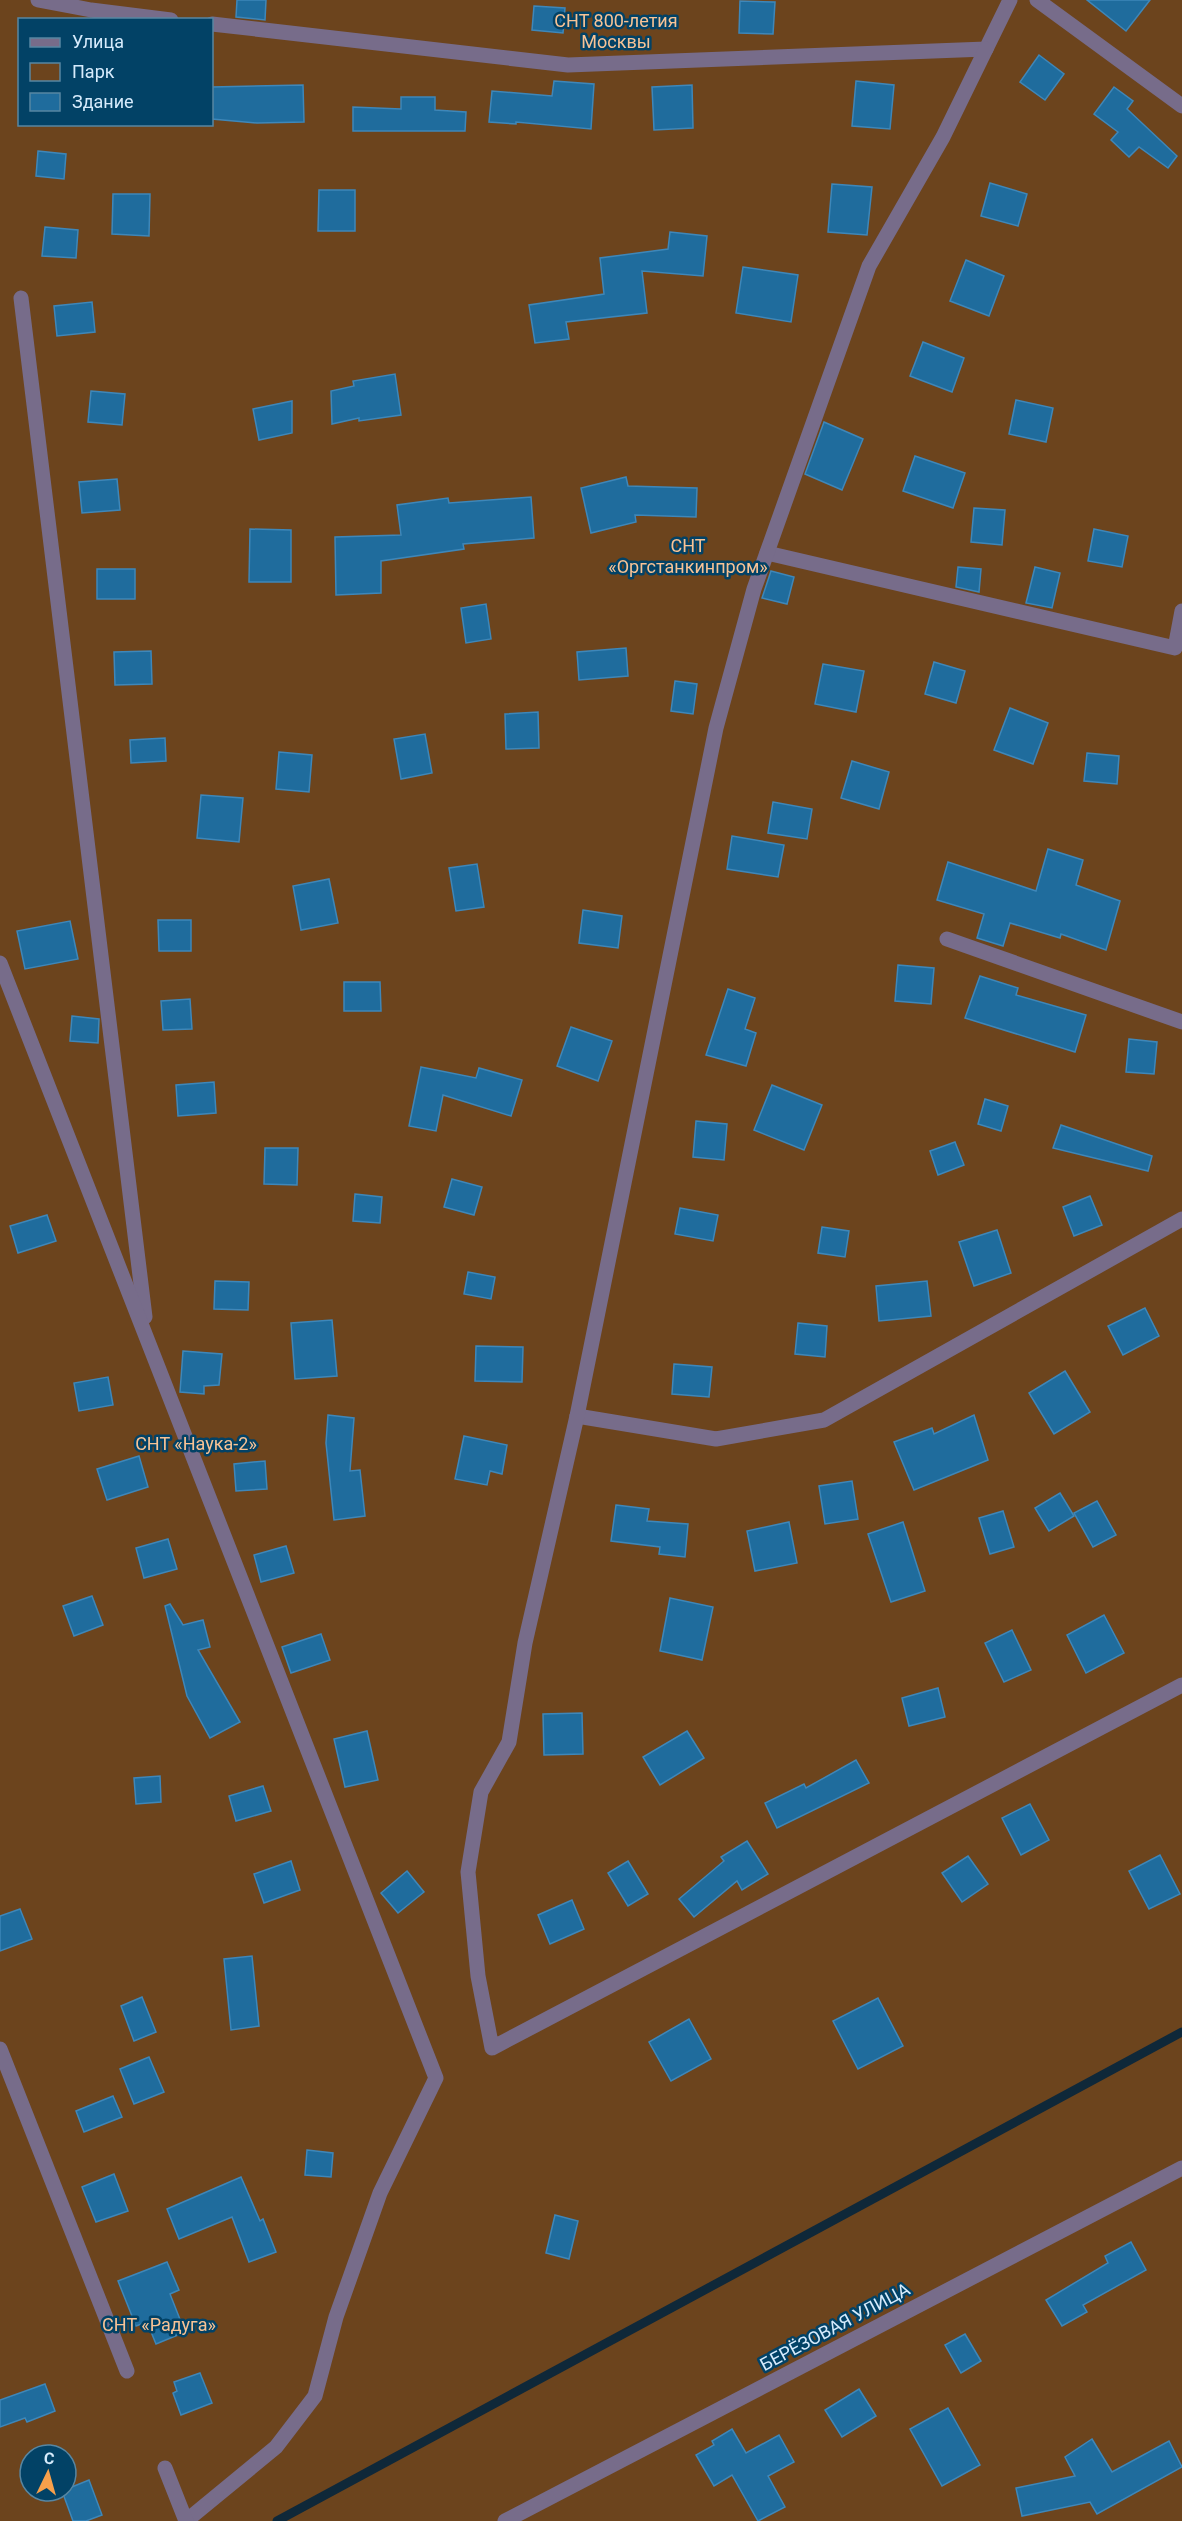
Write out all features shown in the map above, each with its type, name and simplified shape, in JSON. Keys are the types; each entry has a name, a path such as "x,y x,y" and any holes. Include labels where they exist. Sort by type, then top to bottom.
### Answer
{"street":[{"path":"38,0 92,5 160,18"},
{"path":"1010,0 943,136 869,267 754,589 716,728 577,1416 525,1643 509,1742 481,1792 468,1872 478,1976 492,2048 1182,1685"},
{"path":"1037,0 1182,106"},
{"path":"213,24 568,65 986,49"},
{"path":"21,298 148,1340"},
{"path":"767,553 1175,648 1182,611"},
{"path":"947,939 1182,1022"},
{"path":"0,963 436,2078 380,2193 336,2317 315,2396 276,2447 186,2521 165,2468"},
{"path":"577,1416 716,1439 824,1420 1182,1219"},
{"path":"0,2049 127,2371"},
{"name":"БЕРЁЗОВАЯ УЛИЦА","path":"505,2521 1182,2168"}],"green space":[{"name":"СНТ «Оргстанкинпром»","path":"0,0 1182,0 1182,2521 0,2521"}],"building":[{"path":"237,0 266,0 265,20 236,17"},
{"path":"1087,0 1150,0 1126,31"},
{"path":"740,1 775,2 773,34 739,33"},
{"path":"534,6 565,8 563,33 532,30"},
{"path":"1039,55 1064,74 1045,100 1020,82"},
{"path":"554,81 594,84 591,129 516,122 516,124 489,122 492,91 552,96"},
{"path":"856,81 894,85 890,129 852,126"},
{"path":"303,85 304,122 257,123 213,119 213,87"},
{"path":"692,85 693,128 654,130 652,87"},
{"path":"1114,87 1133,101 1127,109 1177,156 1168,168 1139,147 1129,157 1111,140 1118,132 1094,114"},
{"path":"401,97 435,97 435,110 466,112 465,131 353,131 353,107 401,109"},
{"path":"38,151 66,154 64,179 36,176"},
{"path":"990,183 1027,194 1018,226 981,216"},
{"path":"832,184 872,187 867,235 828,232"},
{"path":"319,190 355,190 355,231 318,231"},
{"path":"113,194 150,194 149,236 112,234"},
{"path":"45,227 78,230 76,258 42,256"},
{"path":"670,232 707,236 703,276 642,271 647,313 566,322 569,339 535,343 529,305 604,294 600,258 668,249"},
{"path":"966,260 1004,276 989,316 950,301"},
{"path":"743,267 798,275 791,322 736,313"},
{"path":"92,302 95,332 57,336 54,306"},
{"path":"923,342 964,358 952,392 910,376"},
{"path":"395,374 401,415 359,421 359,418 332,424 331,391 354,386 353,381"},
{"path":"91,391 125,394 122,425 88,422"},
{"path":"1016,400 1053,408 1046,442 1009,434"},
{"path":"292,401 292,433 259,440 253,409"},
{"path":"824,422 863,439 842,490 805,474"},
{"path":"915,456 965,473 953,508 903,491"},
{"path":"626,477 628,486 697,488 696,517 635,515 636,522 591,533 581,488"},
{"path":"117,479 120,510 82,513 79,482"},
{"path":"531,497 534,538 463,544 464,549 381,561 381,593 336,595 335,537 401,535 397,505 448,498 449,503"},
{"path":"974,508 1005,510 1002,545 971,542"},
{"path":"250,529 291,530 291,582 249,582"},
{"path":"1094,529 1128,536 1122,567 1088,561"},
{"path":"958,567 981,569 979,592 956,587"},
{"path":"1035,567 1060,573 1052,608 1026,603"},
{"path":"97,569 135,569 135,599 97,599"},
{"path":"771,571 794,577 787,604 762,598"},
{"path":"486,604 491,639 466,643 461,608"},
{"path":"626,648 628,676 579,680 577,652"},
{"path":"151,651 152,684 115,685 114,652"},
{"path":"934,662 965,671 956,703 925,694"},
{"path":"823,664 864,671 856,712 815,704"},
{"path":"675,681 697,684 693,714 671,711"},
{"path":"1010,708 1048,723 1033,764 994,750"},
{"path":"538,712 539,748 506,749 505,714"},
{"path":"425,734 432,773 401,779 394,739"},
{"path":"165,738 166,761 131,763 130,740"},
{"path":"279,752 312,755 309,792 276,789"},
{"path":"1087,753 1119,756 1117,784 1084,781"},
{"path":"852,761 889,772 879,809 841,798"},
{"path":"201,795 243,798 239,842 197,838"},
{"path":"773,802 812,809 807,839 768,833"},
{"path":"732,836 784,845 778,877 727,869"},
{"path":"1048,849 1083,860 1076,885 1120,901 1106,950 1061,934 1060,938 1010,923 1003,946 977,938 984,914 937,900 948,862 1036,891"},
{"path":"477,864 484,907 456,911 449,868"},
{"path":"329,879 338,923 301,930 293,886"},
{"path":"583,910 622,916 618,948 579,943"},
{"path":"158,920 191,920 191,951 159,951"},
{"path":"70,921 78,959 25,969 17,931"},
{"path":"898,965 934,968 931,1004 895,1001"},
{"path":"980,976 1018,988 1016,995 1086,1015 1075,1052 965,1018"},
{"path":"344,982 380,982 381,1011 344,1011"},
{"path":"728,989 755,998 745,1029 756,1033 746,1066 706,1055"},
{"path":"190,999 192,1029 163,1030 161,1001"},
{"path":"72,1016 99,1019 98,1043 70,1041"},
{"path":"571,1027 612,1041 598,1081 557,1066"},
{"path":"1129,1039 1157,1042 1154,1074 1126,1072"},
{"path":"421,1067 476,1078 479,1068 522,1080 511,1116 443,1095 436,1131 409,1126"},
{"path":"214,1082 216,1113 178,1116 176,1085"},
{"path":"772,1085 822,1105 804,1150 754,1130"},
{"path":"985,1099 1008,1106 1001,1131 978,1124"},
{"path":"696,1121 727,1124 724,1160 693,1157"},
{"path":"1061,1125 1152,1156 1148,1171 1053,1148"},
{"path":"955,1142 964,1165 938,1175 930,1151"},
{"path":"265,1148 298,1148 297,1185 264,1184"},
{"path":"452,1179 482,1187 474,1215 444,1207"},
{"path":"355,1194 382,1197 380,1223 353,1221"},
{"path":"1090,1196 1102,1225 1074,1236 1063,1207"},
{"path":"680,1208 718,1215 713,1241 675,1234"},
{"path":"47,1215 56,1241 18,1253 10,1226"},
{"path":"822,1227 849,1231 845,1257 818,1253"},
{"path":"997,1230 1011,1273 974,1286 959,1242"},
{"path":"468,1272 495,1277 491,1299 464,1294"},
{"path":"215,1281 249,1282 248,1310 214,1309"},
{"path":"927,1281 931,1316 879,1321 876,1286"},
{"path":"1145,1308 1159,1336 1123,1355 1108,1326"},
{"path":"332,1320 337,1376 295,1379 291,1323"},
{"path":"798,1323 827,1326 825,1357 795,1354"},
{"path":"476,1346 523,1347 522,1382 475,1381"},
{"path":"183,1351 222,1354 219,1385 204,1386 204,1394 180,1392"},
{"path":"674,1364 712,1367 709,1397 672,1394"},
{"path":"1065,1371 1090,1412 1054,1434 1029,1393"},
{"path":"108,1377 113,1405 79,1411 74,1383"},
{"path":"328,1415 354,1418 350,1471 360,1470 365,1516 334,1520 326,1443"},
{"path":"974,1415 988,1460 914,1490 894,1442 932,1428 934,1434"},
{"path":"464,1436 507,1445 502,1474 490,1471 487,1485 455,1479"},
{"path":"139,1456 148,1487 107,1500 97,1469"},
{"path":"265,1461 267,1489 236,1491 234,1464"},
{"path":"852,1481 858,1519 825,1524 819,1486"},
{"path":"1060,1493 1074,1516 1049,1531 1035,1508"},
{"path":"1097,1501 1116,1535 1093,1547 1074,1513"},
{"path":"616,1505 649,1509 647,1521 688,1524 685,1557 659,1554 660,1547 611,1541"},
{"path":"1003,1511 1014,1547 990,1554 979,1518"},
{"path":"789,1522 797,1563 755,1571 747,1531"},
{"path":"903,1522 925,1591 891,1602 868,1534"},
{"path":"168,1539 177,1569 144,1578 136,1548"},
{"path":"286,1546 294,1573 261,1582 254,1555"},
{"path":"92,1596 103,1625 74,1636 63,1606"},
{"path":"670,1598 713,1607 702,1660 660,1651"},
{"path":"170,1604 183,1625 203,1620 210,1647 198,1650 240,1722 210,1738 187,1696 165,1606"},
{"path":"1104,1615 1124,1653 1086,1673 1067,1635"},
{"path":"1012,1630 1031,1670 1004,1682 985,1643"},
{"path":"321,1634 330,1660 291,1673 282,1647"},
{"path":"938,1688 945,1717 909,1726 902,1698"},
{"path":"582,1713 583,1754 544,1755 543,1714"},
{"path":"367,1731 378,1780 345,1787 334,1739"},
{"path":"687,1731 704,1758 660,1785 643,1757"},
{"path":"856,1760 869,1783 777,1828 765,1803 804,1784 806,1788"},
{"path":"160,1776 161,1802 136,1804 134,1778"},
{"path":"263,1786 271,1811 236,1821 229,1796"},
{"path":"1030,1804 1049,1840 1021,1855 1002,1818"},
{"path":"747,1841 768,1874 742,1890 737,1881 694,1917 679,1899 724,1861 721,1857"},
{"path":"1160,1855 1180,1894 1149,1909 1129,1871"},
{"path":"968,1856 988,1884 962,1902 942,1873"},
{"path":"291,1861 300,1890 264,1903 254,1874"},
{"path":"628,1861 648,1894 628,1906 608,1873"},
{"path":"407,1871 424,1892 398,1913 381,1893"},
{"path":"572,1900 584,1929 550,1944 538,1915"},
{"path":"20,1909 32,1939 0,1951 0,1916"},
{"path":"252,1956 259,2026 231,2030 224,1959"},
{"path":"142,1997 156,2032 134,2041 121,2006"},
{"path":"878,1998 903,2046 858,2069 833,2021"},
{"path":"689,2019 711,2059 671,2081 649,2042"},
{"path":"149,2057 164,2092 134,2104 120,2069"},
{"path":"113,2096 122,2117 84,2132 76,2111"},
{"path":"307,2150 333,2153 331,2177 305,2175"},
{"path":"114,2174 128,2211 96,2222 82,2187"},
{"path":"241,2177 260,2221 263,2219 276,2252 249,2262 232,2217 179,2239 167,2209"},
{"path":"555,2215 578,2221 569,2259 546,2253"},
{"path":"1131,2242 1146,2270 1083,2305 1087,2312 1062,2326 1046,2300 1108,2263 1105,2256"},
{"path":"167,2262 179,2290 170,2294 185,2332 156,2344 147,2322 136,2326 118,2281"},
{"path":"965,2334 981,2361 961,2373 945,2345"},
{"path":"200,2373 212,2403 181,2415 173,2393 177,2391 174,2382"},
{"path":"45,2384 55,2411 27,2422 25,2418 0,2427 0,2400"},
{"path":"859,2389 876,2416 842,2437 825,2410"},
{"path":"948,2408 980,2465 942,2486 910,2429"},
{"path":"732,2429 746,2453 779,2435 794,2462 768,2476 785,2507 758,2521 732,2475 714,2486 696,2455 714,2445 712,2441"},
{"path":"1092,2439 1112,2472 1169,2441 1182,2467 1097,2514 1090,2502 1022,2516 1016,2488 1075,2476 1065,2457"},
{"path":"89,2480 102,2515 86,2521 73,2521 66,2503 78,2503 78,2484"}],"waterway":[{"path":"277,2521 1182,2032"}],"park label":[{"name":"СНТ 800-летия Москвы","path":"616,31"},
{"name":"СНТ «Наука-2»","path":"196,1444"},
{"name":"СНТ «Радуга»","path":"159,2325"}]}
